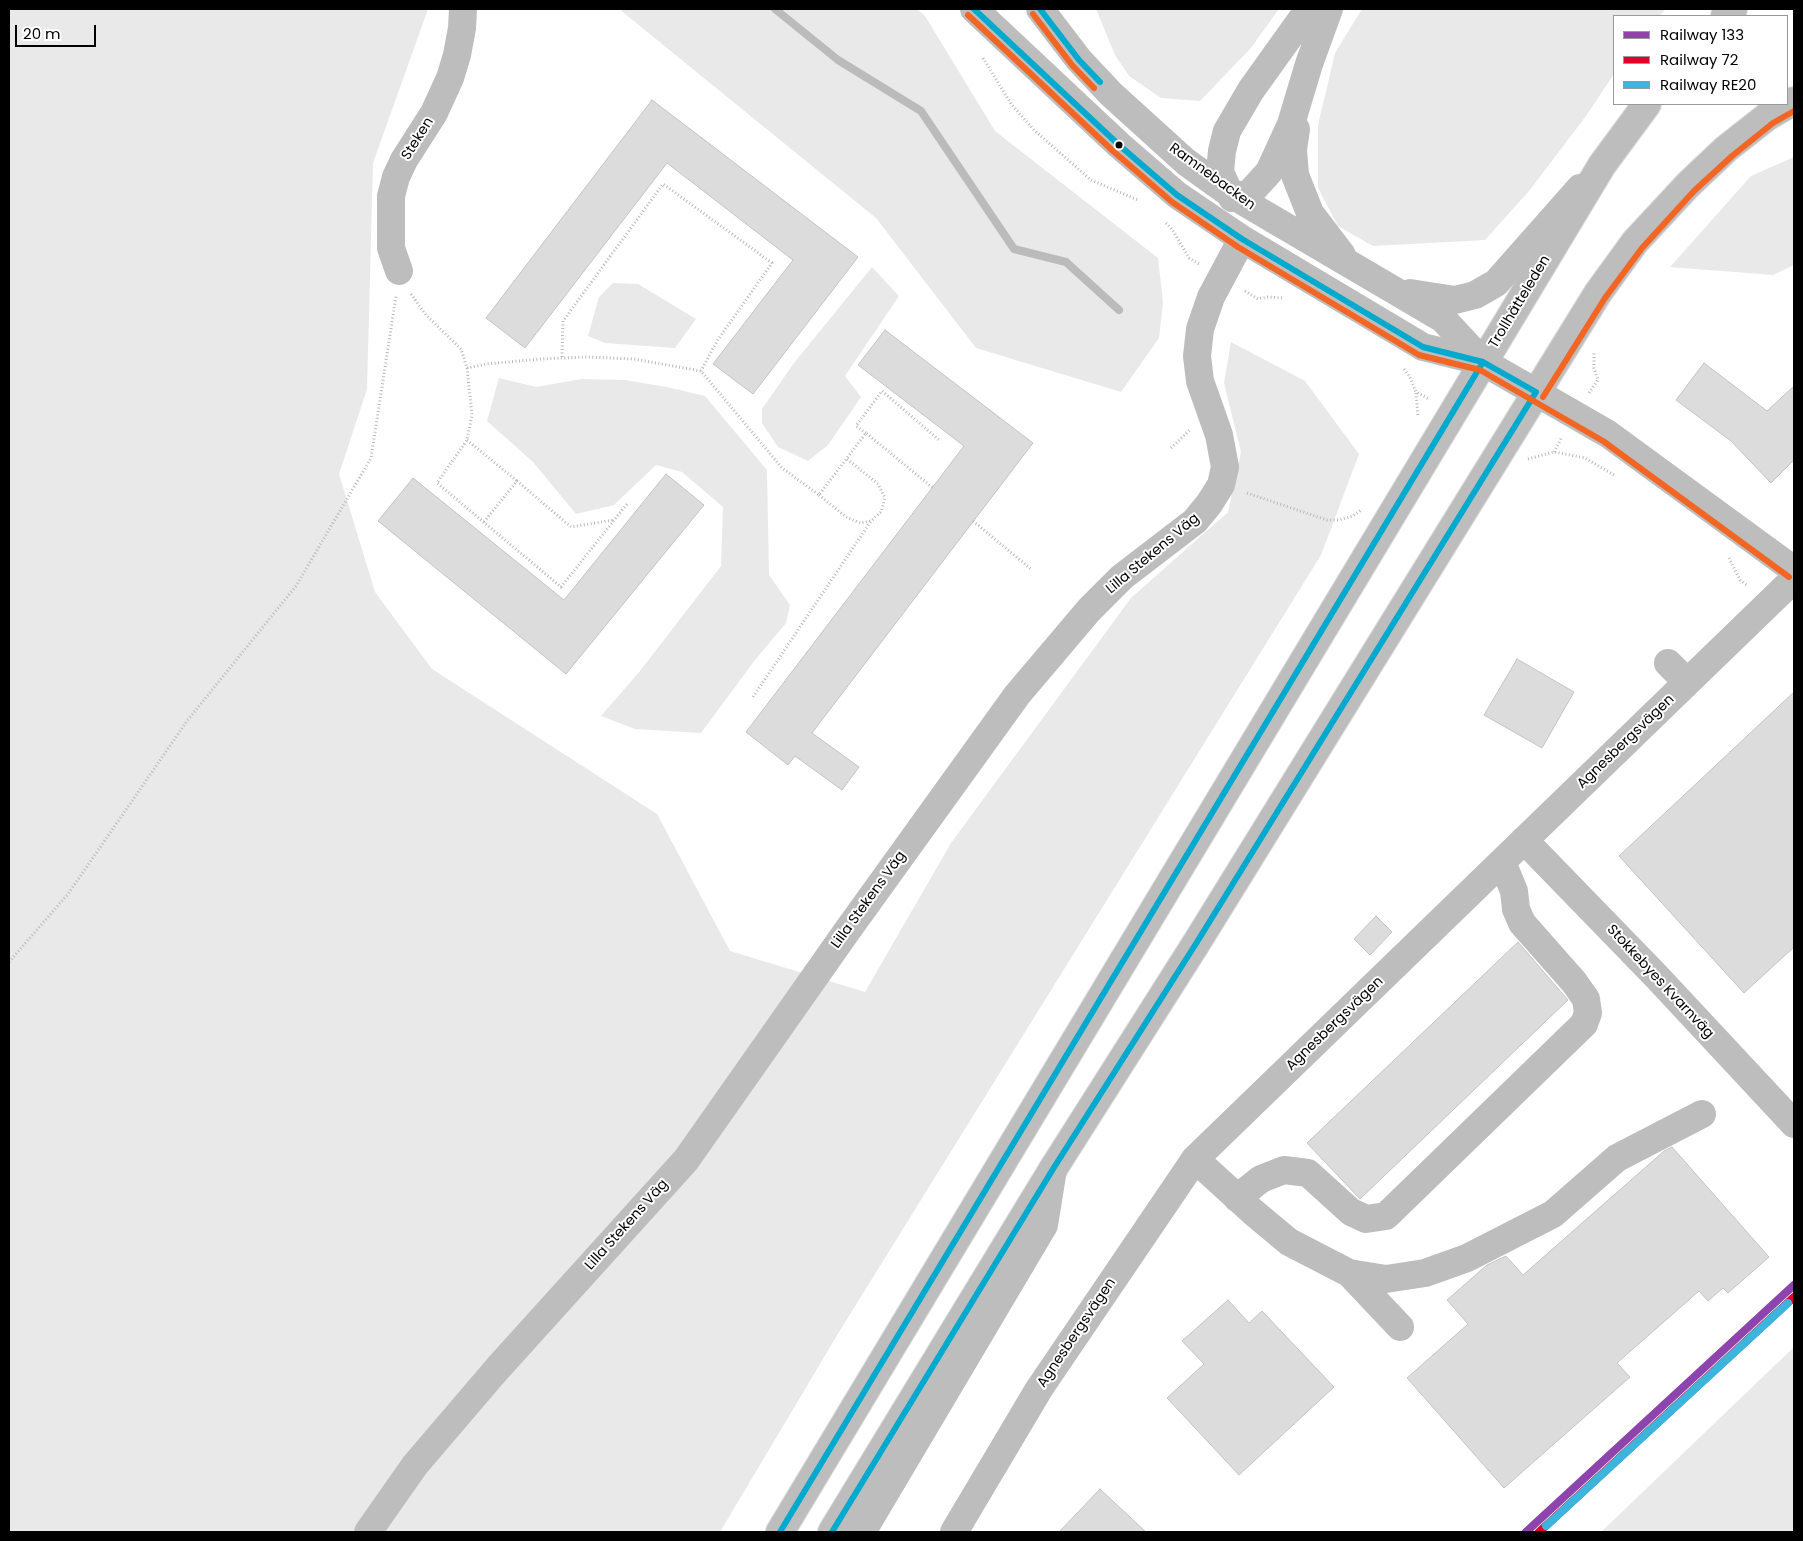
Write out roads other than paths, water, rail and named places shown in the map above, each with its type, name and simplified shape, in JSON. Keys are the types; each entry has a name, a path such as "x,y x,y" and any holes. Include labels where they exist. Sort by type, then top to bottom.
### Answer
{"main road":[{"name":"Steken","path":"400,271 390,248 391,196 396,177 404,160 434,113 450,78 460,37 463,9"},
{"name":"Ramnebacken","path":"974,9 1119,146 1177,194 1242,239 1423,347 1483,362 1608,434 1794,570"},
{"name":"Ramnebacken","path":"1040,9 1079,60 1111,94 1186,162 1232,195 1443,319 1483,362"},
{"path":"1242,239 1232,195 1220,172 1222,151 1227,131 1250,90 1309,9"},
{"path":"1232,195 1248,195 1269,172 1290,124 1329,9"},
{"path":"1309,64 1293,150 1295,175 1310,213 1350,266"},
{"name":"Trollhätteleden","path":"780,1532 1602,165 1646,105"},
{"path":"832,1532 1053,1169 1202,934 1598,293 1635,242 1688,185 1726,149 1768,116 1787,105"},
{"name":"Ramnebacken","path":"1392,290 1455,300 1475,295 1496,283 1602,165"},
{"name":"Lilla Stekens Väg","path":"368,1532 415,1465 496,1369 686,1160 847,931 1017,695 1089,610 1122,577 1194,521 1209,504 1221,485 1225,467 1219,435 1200,382 1198,356 1200,329 1211,297 1242,239"},
{"name":"Agnesbergsvägen","path":"954,1532 1039,1389 1196,1158 1794,579"},
{"path":"1668,663 1687,682"},
{"name":"Stokkebyes Kvarnväg","path":"1524,840 1657,977 1794,1124"},
{"path":"1237,1198 1261,1179 1284,1170 1308,1173 1351,1212 1366,1219 1386,1216 1584,1024 1588,1014 1586,999 1574,982 1522,923 1516,909 1514,891 1502,862"},
{"path":"1196,1158 1237,1198 1289,1242 1349,1273 1386,1279 1425,1273 1467,1258 1552,1214 1618,1158 1702,1114"},
{"path":"862,1532 1044,1225 1053,1169"},
{"path":"1349,1273 1400,1327"}],"waterway":[{"path":"775,9 838,60 921,111 1014,249 1066,262 1119,310"}],"rail line":[{"name":"133","path":"1526,1532 1794,1285"},
{"name":"72","path":"1539,1532 1794,1297"},
{"name":"RE20","path":"1546,1526 1788,1303"}]}
